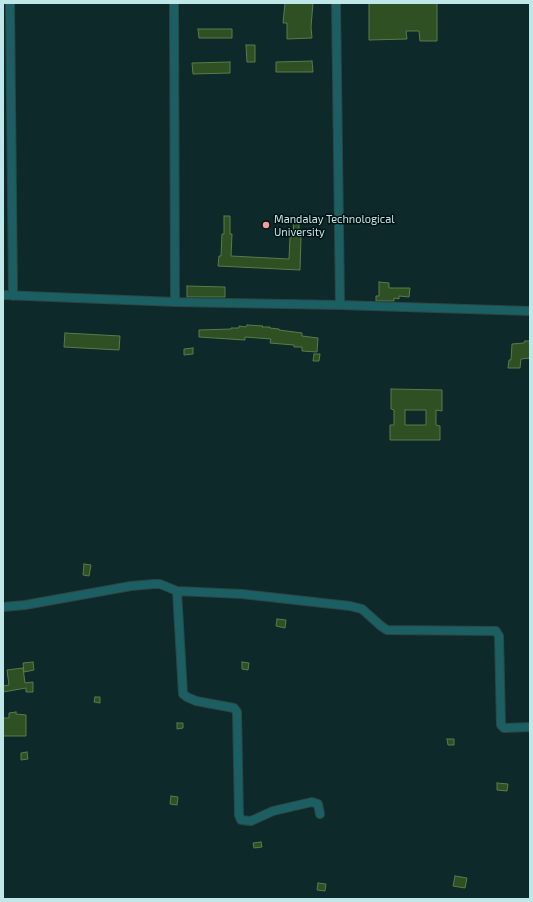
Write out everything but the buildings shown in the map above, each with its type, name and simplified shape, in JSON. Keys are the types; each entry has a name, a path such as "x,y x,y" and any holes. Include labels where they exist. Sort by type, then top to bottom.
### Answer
{"street":[{"path":"10,3 13,296"},
{"path":"174,3 176,302"},
{"path":"336,3 340,305"},
{"path":"3,295 176,302 530,311"},
{"path":"3,607 25,605 131,586 160,584 176,590 242,594 350,606 362,609 387,630 496,631 499,636 501,725 504,728 530,727"},
{"path":"176,590 183,694 196,701 234,708 237,712 238,815 241,820 251,821 273,811 312,802 318,804 320,814"}],"place":[{"name":"Mandalay Technological University","path":"266,225"}]}
